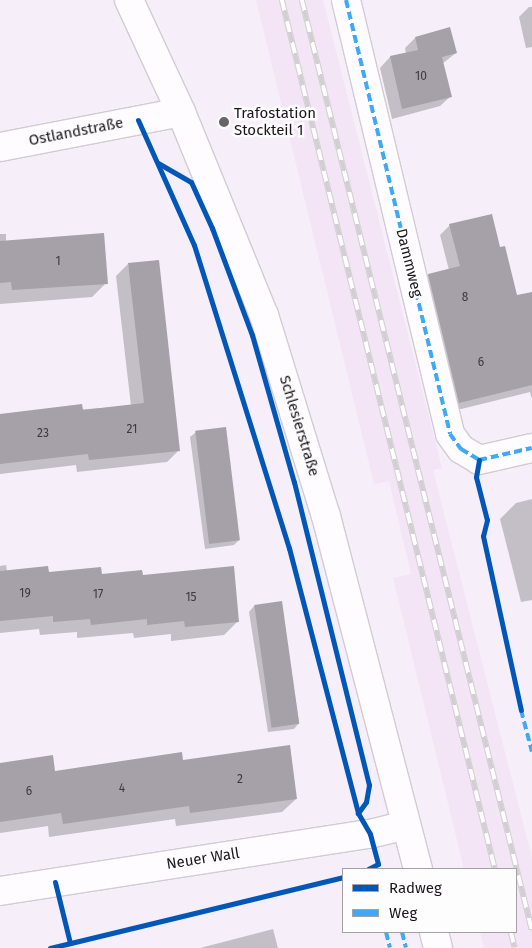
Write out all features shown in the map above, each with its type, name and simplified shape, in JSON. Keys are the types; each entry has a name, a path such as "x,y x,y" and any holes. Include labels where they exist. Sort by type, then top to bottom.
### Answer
{"street":[{"name":"Schlesierstraße","path":"129,0 181,112 264,315 326,516 418,868"},
{"name":"Dammweg","path":"346,0 450,434 461,450 480,460 532,448"},
{"name":"Ostlandstraße","path":"0,147 181,112"},
{"name":"Neuer Wall","path":"0,890 370,834 406,825"},
{"path":"434,933 438,948"}],"shaded area":[{"path":"256,0 323,0 442,468 433,470 532,858 532,948 484,948 480,933 517,933 517,868 464,868 393,578 411,574 389,481 374,484"}],"building":[{"path":"450,27 457,53 442,57 452,97 402,109 390,56 418,50 415,37"},
{"path":"492,214 500,247 505,246 517,295 532,292 532,385 459,403 428,274 460,266 449,224"},
{"path":"104,233 108,284 12,290 11,282 0,283 0,241"},
{"path":"159,260 180,451 89,460 88,454 0,464 0,414 82,404 83,410 144,403 128,263"},
{"path":"226,427 240,540 209,544 195,431"},
{"path":"48,566 49,572 101,567 102,574 142,570 143,575 234,566 239,622 185,627 184,621 147,625 147,619 91,625 90,619 53,622 53,616 0,621 0,571"},
{"path":"282,601 299,724 272,728 254,605"},
{"path":"290,745 297,799 190,813 189,806 63,824 61,813 0,822 0,763 53,755 55,771 182,752 183,760"}],"railway":[{"path":"282,0 495,868"},
{"path":"302,0 517,868"},
{"path":"517,869 532,930"},
{"path":"511,933 515,948"}],"marked path":[{"path":"346,0 450,434 461,449 479,460 532,448"},
{"path":"521,710 532,752"},
{"path":"386,933 390,948"},
{"path":"402,933 406,948"}],"cycle path":[{"path":"138,120 194,245 289,548 358,813 370,834 378,864 370,868"},
{"path":"158,163 191,182 212,228 252,335 294,482 369,785 366,802 358,813"},
{"path":"479,460 476,477 487,520 483,536 521,710"},
{"path":"50,948 342,877"},
{"path":"55,882 70,943"}],"place":[{"name":"Trafostation Stockteil 1","path":"224,122"}]}
